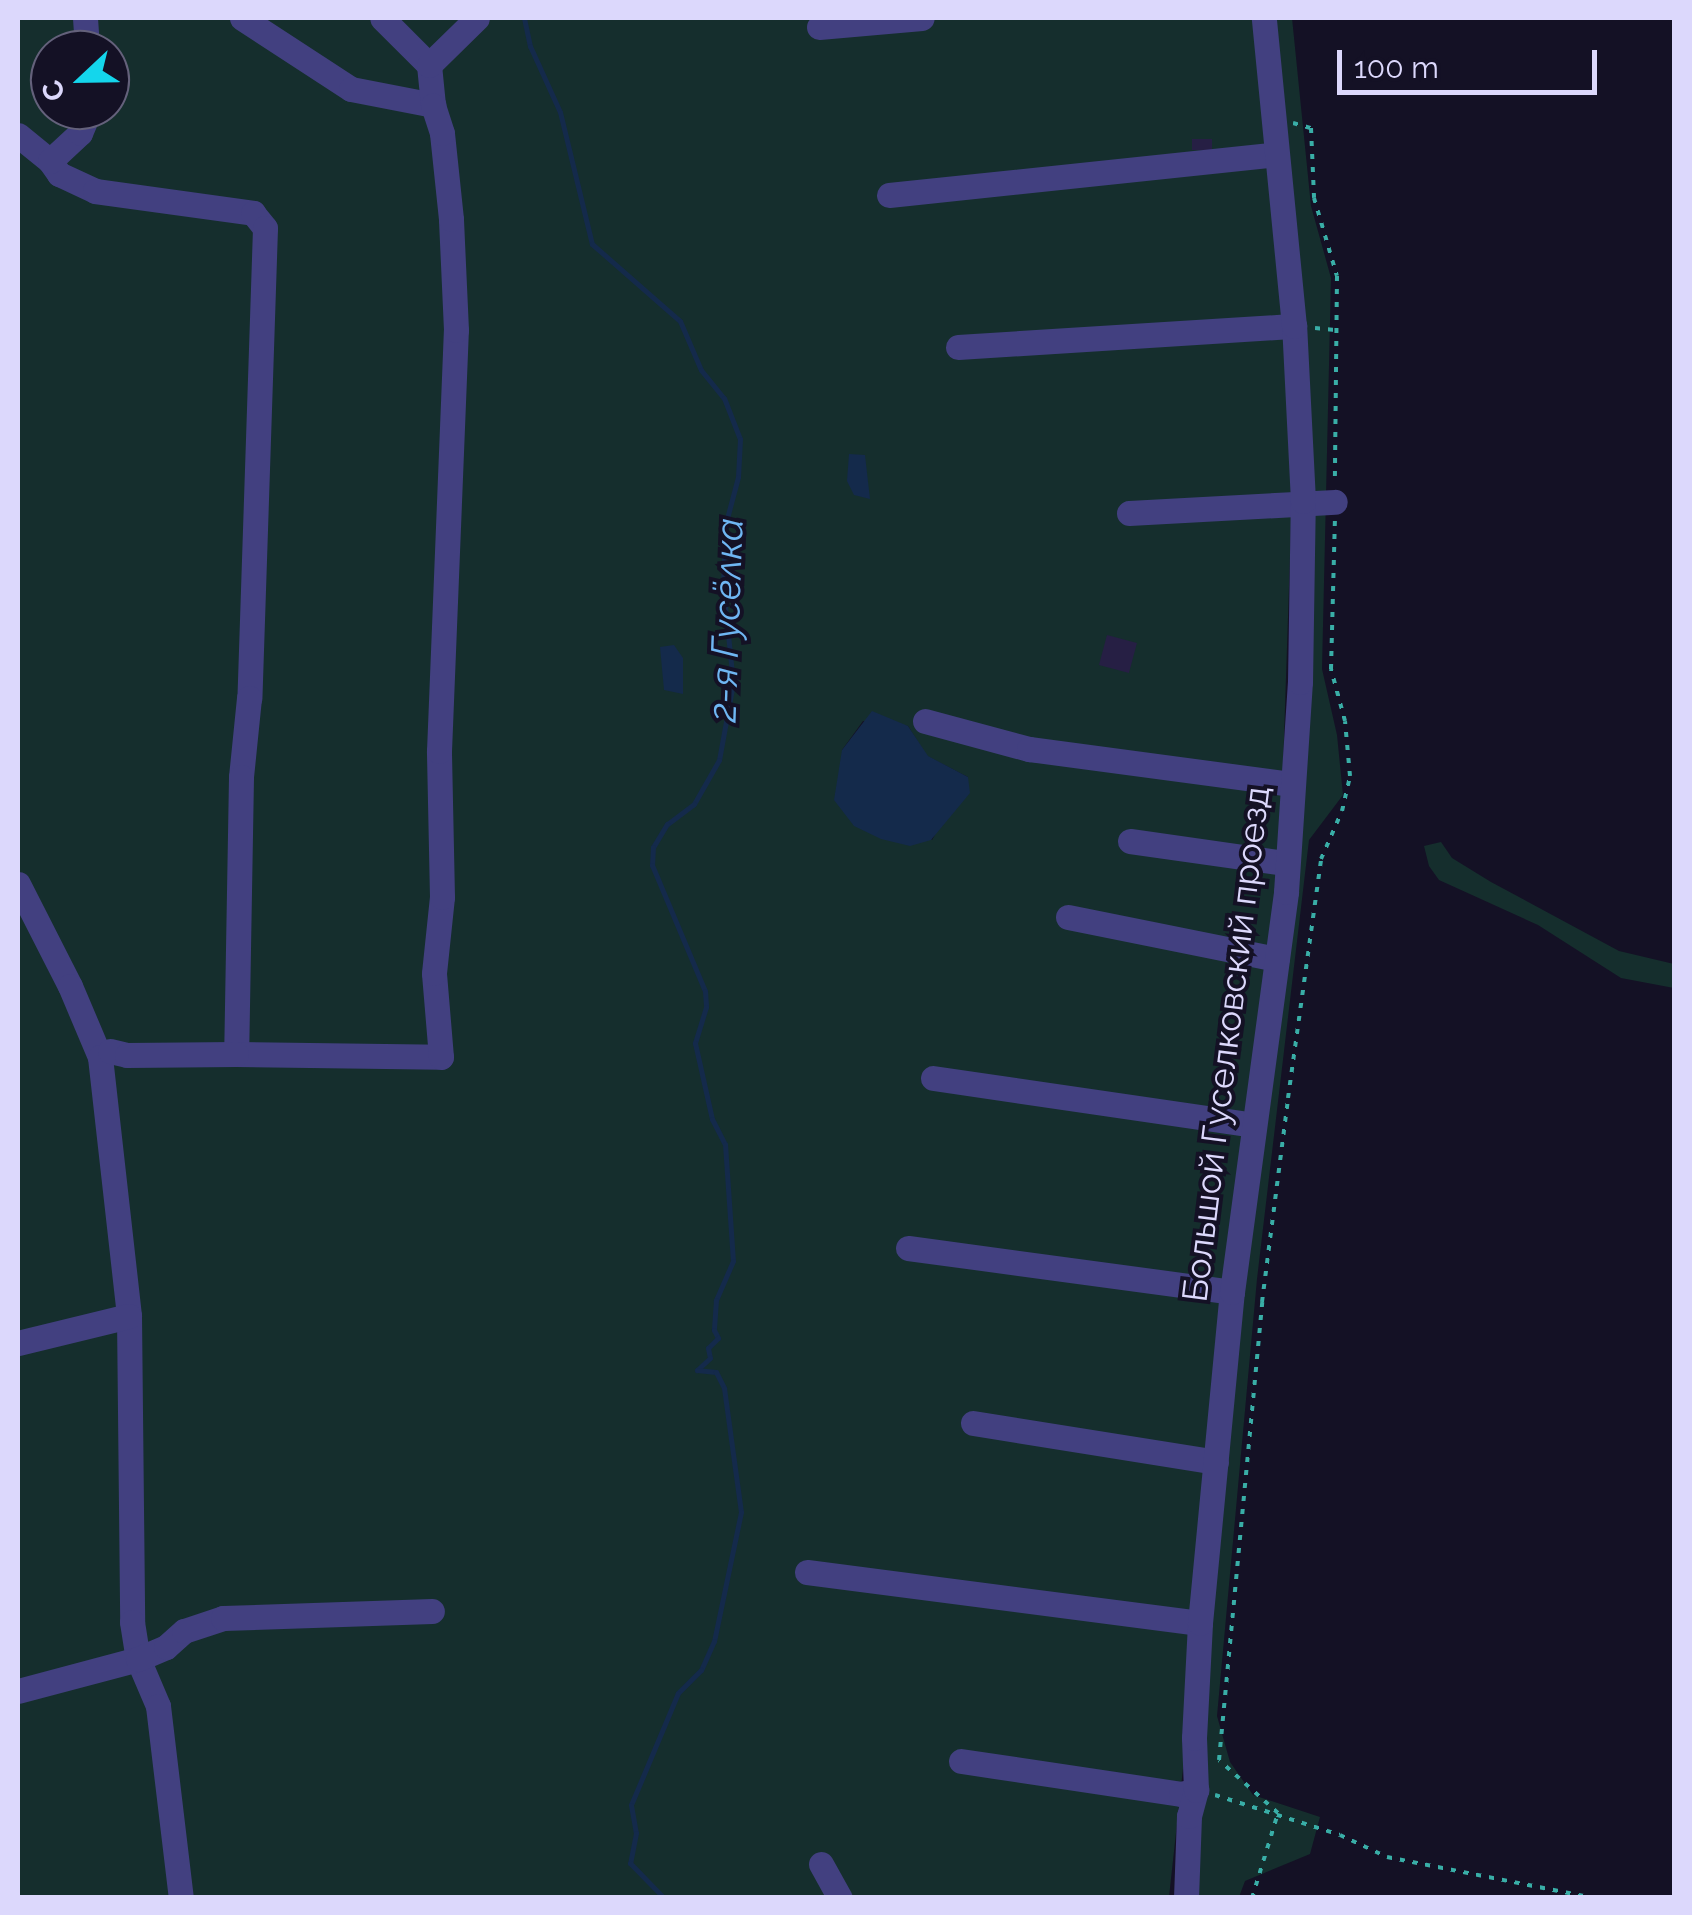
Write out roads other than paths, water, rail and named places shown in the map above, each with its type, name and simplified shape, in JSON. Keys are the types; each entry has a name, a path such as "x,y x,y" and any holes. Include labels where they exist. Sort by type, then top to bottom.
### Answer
{"street":[{"path":"242,18 351,89 433,105"},
{"path":"110,1050 127,1055 441,1057 434,973 442,897 439,752 456,330 452,219 429,65 382,18"},
{"path":"429,65 477,18"},
{"path":"820,27 922,18"},
{"name":"Большой Гуселковский проезд","path":"1186,1898 1190,1816 1196,1790 1194,1738 1200,1623 1232,1292 1286,892 1284,863 1300,682 1303,501 1294,326 1264,18"},
{"path":"50,161 82,130"},
{"path":"18,136 50,161 59,174 95,191 253,214 265,228 249,698 241,777 236,1054"},
{"path":"889,194 1276,154"},
{"path":"958,347 1294,326"},
{"path":"1130,512 1335,502"},
{"path":"925,721 1029,748 1292,784"},
{"path":"1130,841 1284,863"},
{"path":"18,884 26,924 100,1058 129,1316 132,1622 138,1659 158,1706 181,1898"},
{"path":"1068,917 1277,959"},
{"path":"933,1078 1254,1125"},
{"path":"908,1248 1232,1292"},
{"path":"18,1343 129,1316"},
{"path":"973,1423 1216,1462"},
{"path":"808,1572 1200,1623"},
{"path":"18,1692 138,1659 166,1648 184,1631 223,1618 432,1611"},
{"path":"961,1761 1181,1794 1196,1790"},
{"path":"820,1864 840,1898"}],"water":[{"path":"849,454 865,455 870,499 854,495 847,481"},
{"path":"674,645 683,658 683,694 664,690 660,647"},
{"path":"872,711 908,726 928,756 968,777 970,793 931,840 910,846 881,839 854,826 834,800 842,750"}],"waterway":[{"name":"2-я Гусёлка","path":"524,18 530,46 560,112 592,244 680,321 701,370 724,398 740,439 738,477 725,526 723,586 733,683 719,760 694,804 667,824 653,847 652,865 705,991 706,1007 695,1043 712,1119 725,1144 733,1261 716,1300 714,1330 718,1338 708,1348 710,1358 697,1370 716,1372 724,1388 741,1512 714,1641 701,1670 678,1693 631,1805 636,1833 630,1863 664,1898"}]}
